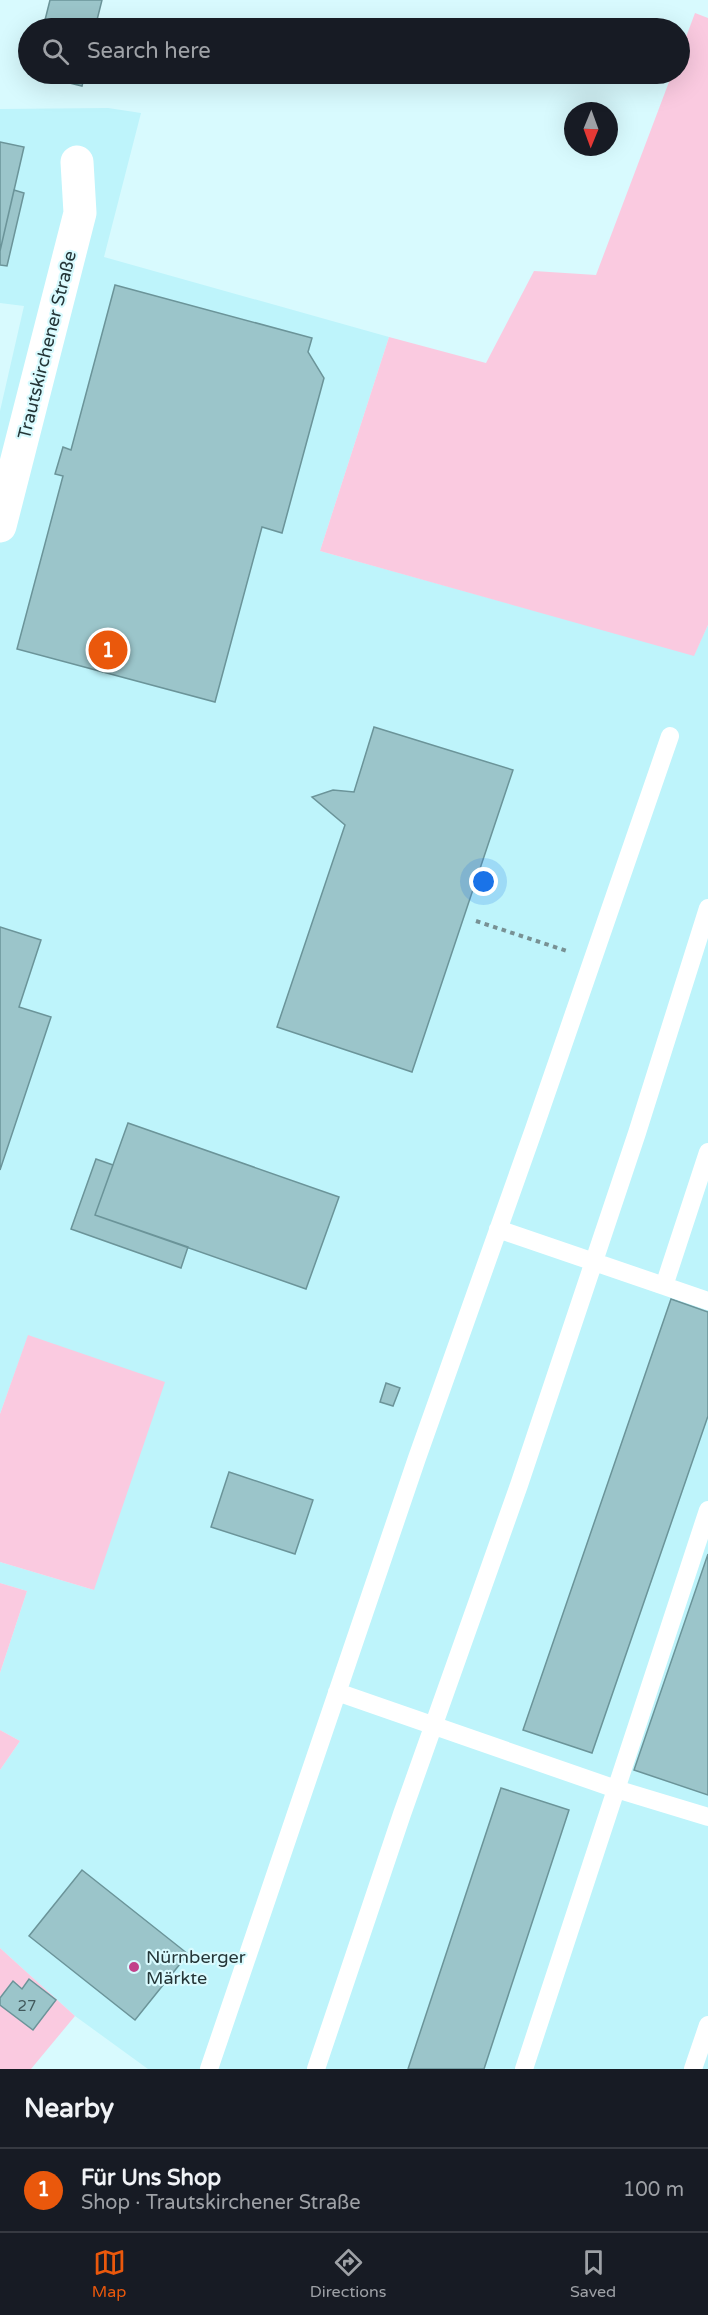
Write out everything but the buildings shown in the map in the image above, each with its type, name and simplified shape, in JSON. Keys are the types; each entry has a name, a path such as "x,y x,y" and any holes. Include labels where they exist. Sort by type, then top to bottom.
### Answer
{"street":[{"name":"Trautskirchener Straße","path":"0,526 80,213 77,162"}],"lane":[{"path":"209,2069 417,1458 670,736"},
{"path":"316,2069 402,1814 519,1485 637,1133 708,908"},
{"path":"664,1286 708,1152"},
{"path":"498,1229 708,1301"},
{"path":"524,2069 708,1510"},
{"path":"337,1692 616,1789 708,1817"},
{"path":"693,2069 708,2025"}],"path":[{"path":"476,921 592,960"}],"shaded area":[{"path":"695,13 708,18 708,625 694,656 320,551 389,337 486,363 534,271 596,275 668,84 690,84 690,26"},
{"path":"108,108 141,113 104,257 389,337 320,551 694,655 708,625 708,2069 148,2069 75,2016 0,1948 0,1770 20,1741 0,1730 0,1673 27,1591 0,1583 0,1562 94,1590 28,1336 0,1414 0,411 24,306 0,303 0,109"},
{"path":"28,1335 165,1382 94,1590 0,1562 0,1414"},
{"path":"0,1583 27,1591 0,1673"},
{"path":"0,1730 20,1741 0,1770"},
{"path":"0,1948 75,2016 31,2069 0,2069"}],"place":[{"name":"Für Uns Shop","path":"108,650"},
{"name":"Nürnberger Märkte","path":"134,1967"}]}
